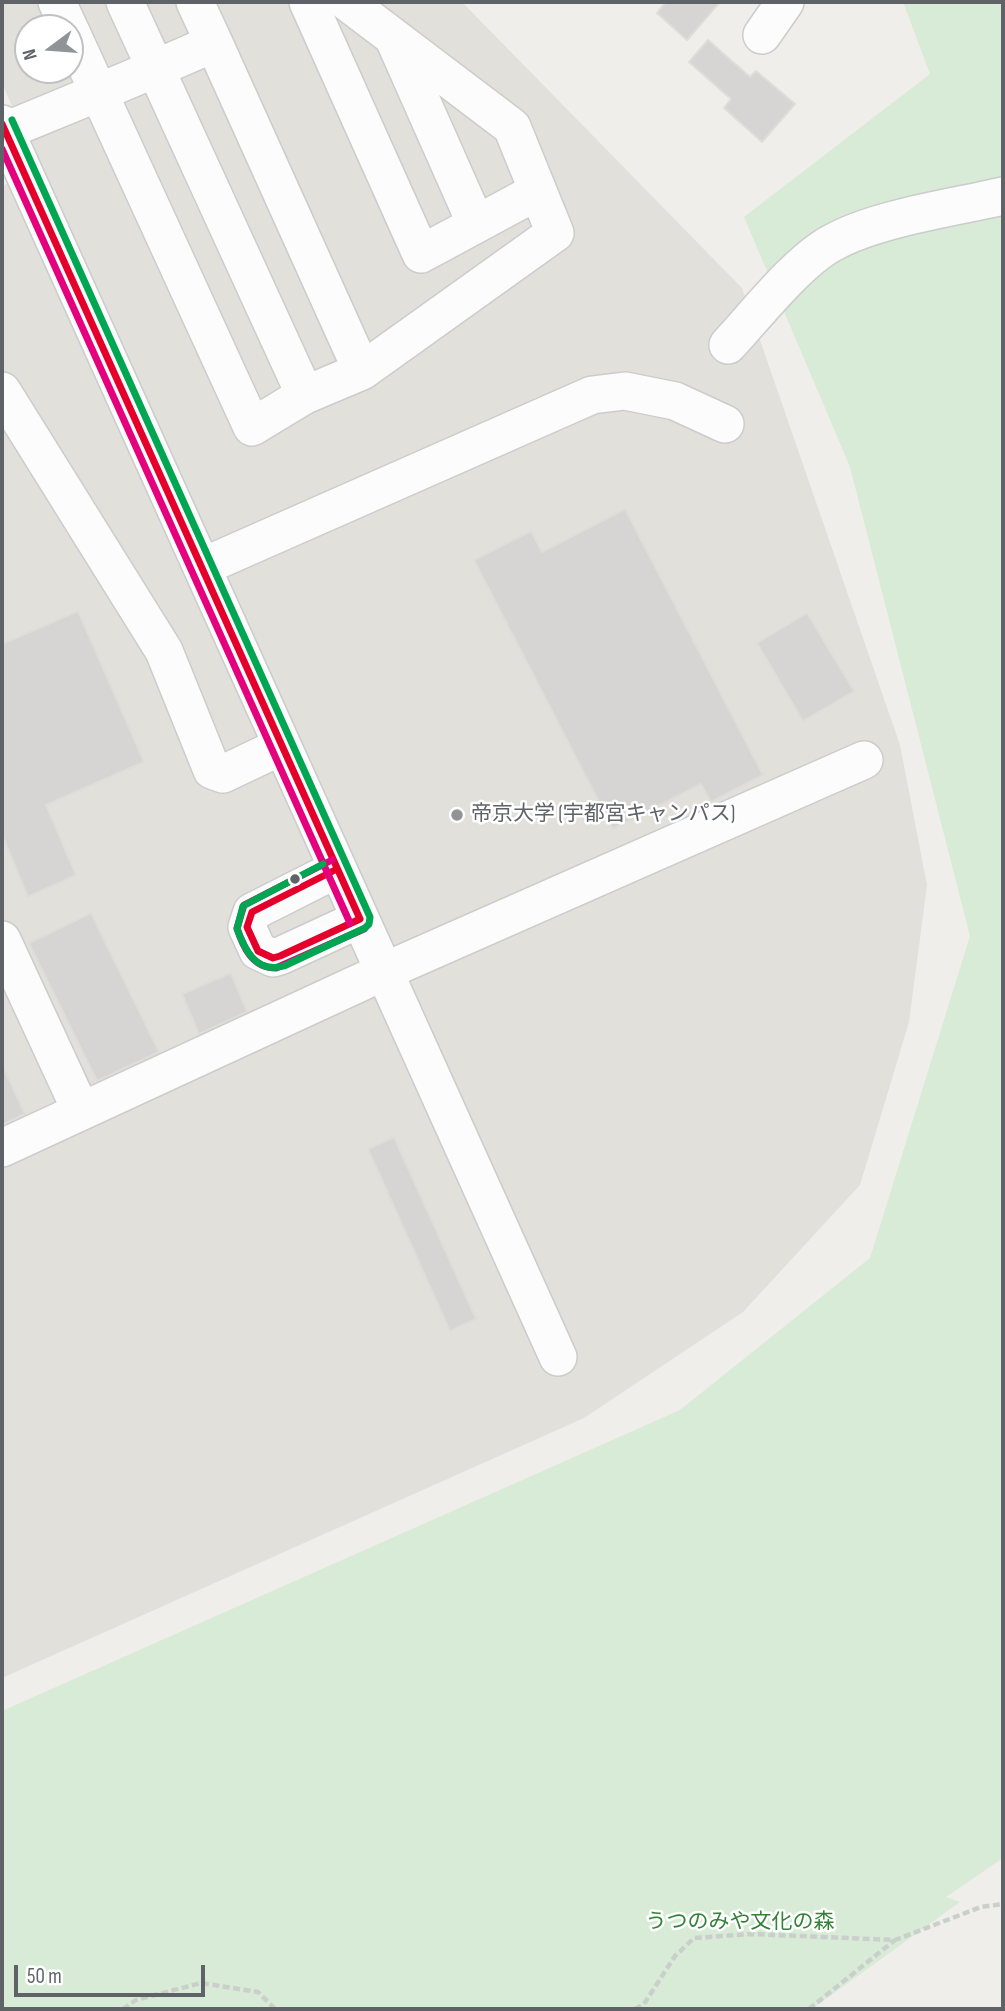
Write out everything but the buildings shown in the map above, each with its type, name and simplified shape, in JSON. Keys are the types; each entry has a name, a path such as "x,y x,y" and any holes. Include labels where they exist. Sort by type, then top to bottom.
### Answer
{"street":[{"path":"125,2 304,396"},
{"path":"195,2 362,371"},
{"path":"308,2 421,254 538,191"},
{"path":"84,60 252,427 304,396 362,371 555,233 512,127 347,2"},
{"path":"762,35 785,2"},
{"path":"393,37 476,224"},
{"path":"214,43 98,92 7,146 201,567 558,1357"},
{"path":"728,345 804,263 831,243 875,226 1003,196"},
{"path":"2,391 164,651 212,770 223,774 282,746"},
{"path":"201,567 592,395 625,391 675,401 725,424"},
{"path":"2,1147 383,972 864,760"},
{"path":"337,869 252,912 247,927 258,951 273,958 280,956 360,919"},
{"path":"2,940 81,1111"}],"path":[{"path":"809,2009 895,1940 981,1908 1003,1904"},
{"path":"635,2009 644,2004 675,1956 694,1938 750,1934 895,1940"},
{"path":"123,2009 136,2000 201,1983 258,1992 275,2009"}],"shaded area":[{"name":"帝京大学 (宇都宮キャンパス)","path":"2,2 462,2 742,288 900,745 927,885 909,1022 860,1185 743,1312 584,1418 2,1678 2,186 39,169 2,83"}],"green space":[{"name":"うつのみや文化の森","path":"903,2 1003,2 1003,1858 946,1897 960,1902 812,2009 2,2009 2,1711 680,1410 870,1258 970,936 850,467 744,217 930,74"}],"transit line":[{"path":"12,120 370,917 365,928 284,966 274,968 259,963 248,952 237,929 243,906 323,864"},
{"path":"2,124 360,919"},
{"path":"2,149 350,923"},
{"path":"332,860 244,905 237,928 242,942 255,960 276,968 364,929"},
{"path":"337,869 252,912 247,927 258,951 273,958 280,956 360,919"}],"place":[{"name":"帝京大学 (宇都宮キャンパス)","path":"457,815"}]}
